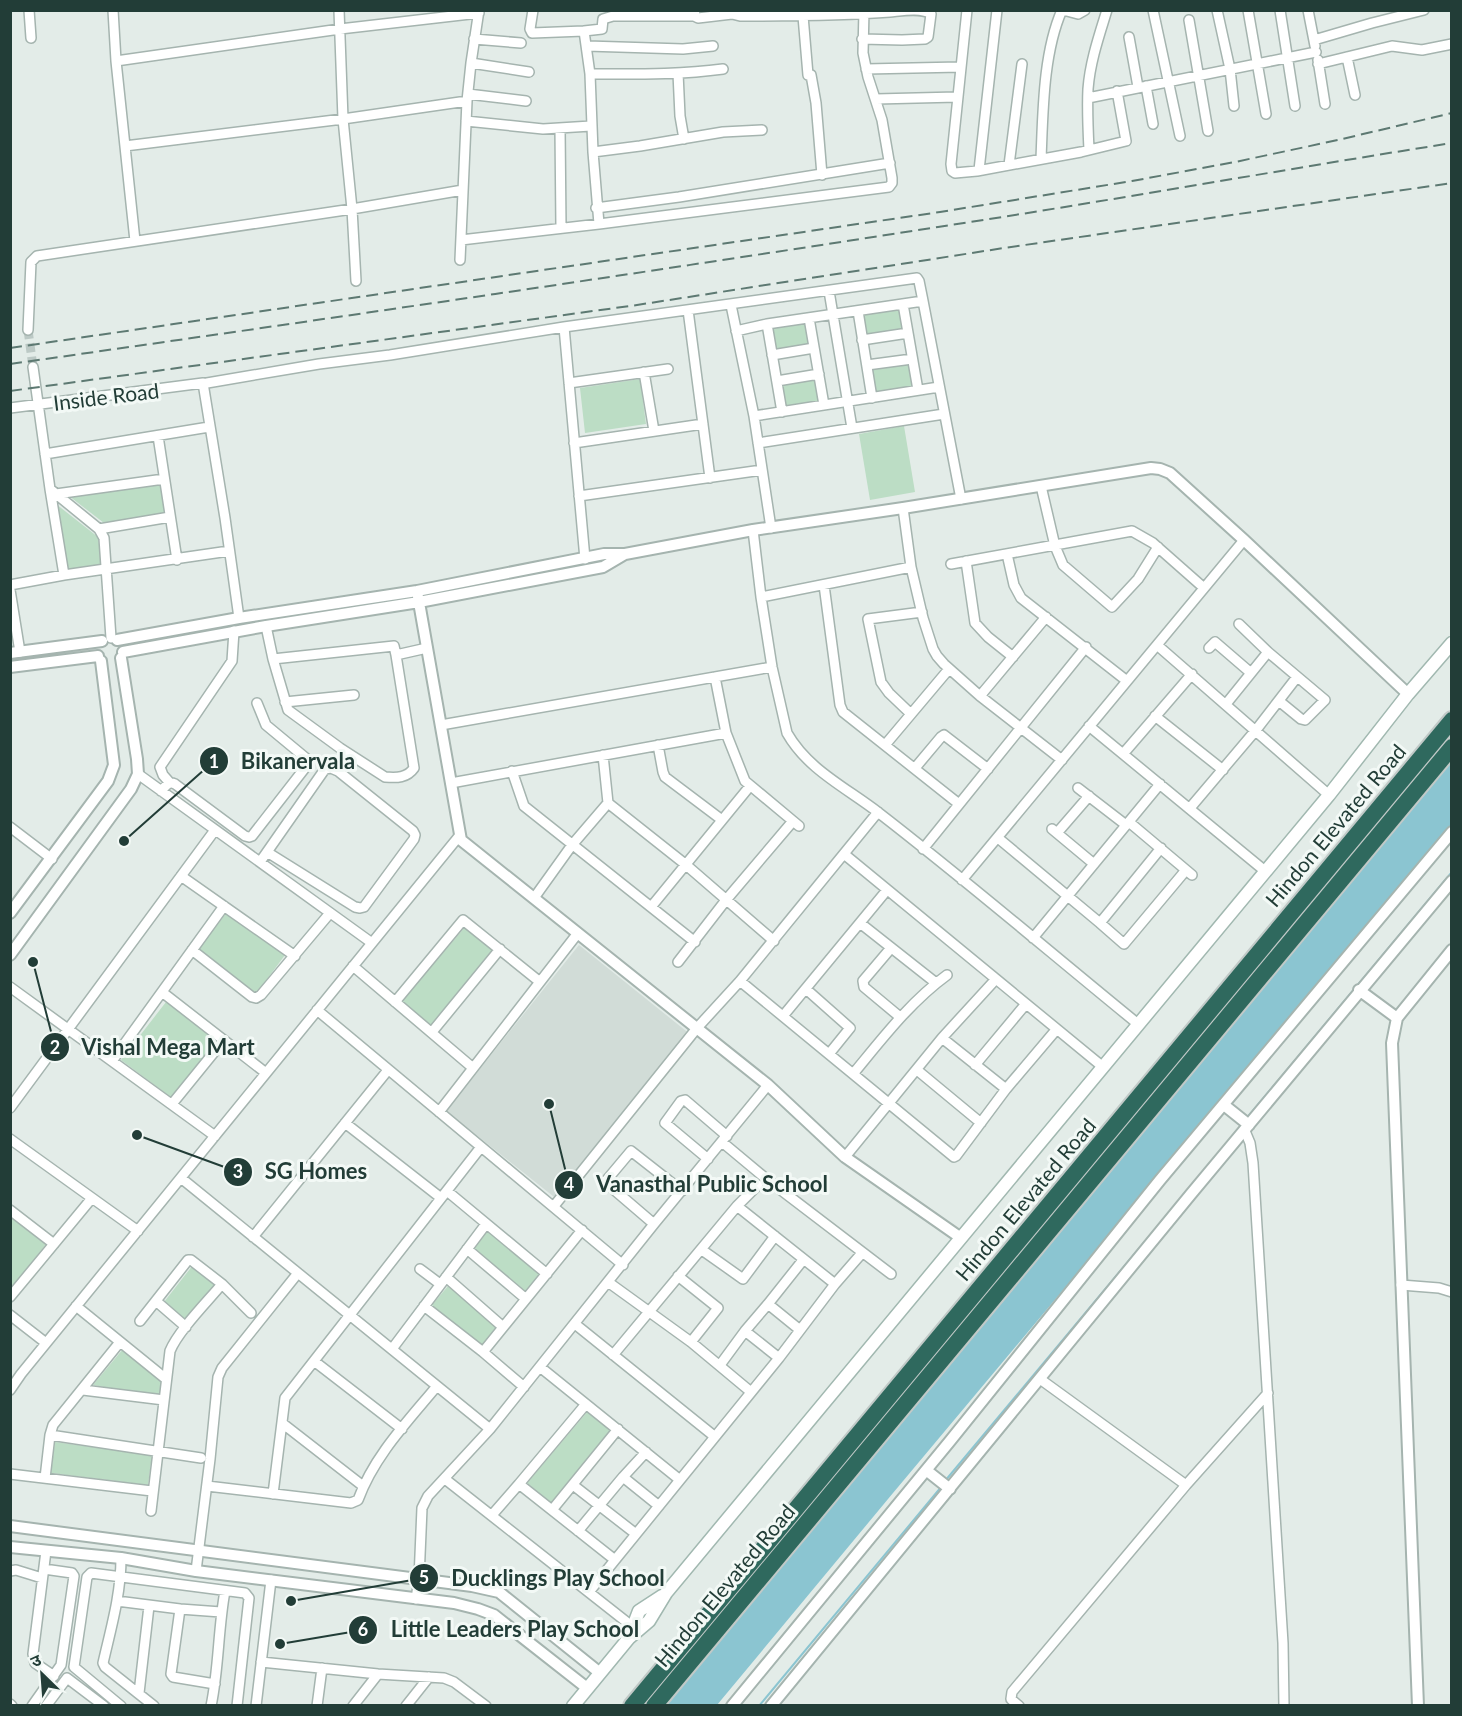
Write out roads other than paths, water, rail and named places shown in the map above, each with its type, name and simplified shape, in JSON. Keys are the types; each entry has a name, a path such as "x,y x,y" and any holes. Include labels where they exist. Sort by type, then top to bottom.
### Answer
{"highway":[{"name":"Hindon Elevated Road","path":"632,1706 1452,720"},
{"name":"Hindon Elevated Road","path":"654,1706 1452,747"}],"main road":[{"path":"573,1706 631,1633 649,1621 666,1593 1329,795 1408,694 1452,643"}],"street":[{"path":"29,10 31,38"},
{"path":"112,10 135,241"},
{"path":"339,10 343,119 352,208 356,281"},
{"path":"533,10 530,29 532,33 602,29 603,19 613,16 694,13 698,18 734,12 740,16 803,16 905,11 927,11 931,14 929,36 925,39 862,39"},
{"path":"967,10 951,169 955,173 1009,165 1126,141 1117,91"},
{"path":"979,170 997,10"},
{"path":"1041,159 1048,65 1054,31 1063,10 1078,14 1085,10"},
{"path":"1089,150 1089,83 1094,54 1107,10"},
{"path":"1153,10 1180,136"},
{"path":"1217,10 1230,69 1234,106"},
{"path":"1248,10 1266,114"},
{"path":"1280,10 1294,106"},
{"path":"1308,10 1325,104"},
{"path":"1314,40 1424,10"},
{"path":"116,62 340,29 479,12 465,121 460,260"},
{"path":"460,240 887,187 892,183 890,164 882,120 866,69 862,39 864,12"},
{"path":"803,16 808,75 812,75 816,103 822,175"},
{"path":"1189,20 1208,131"},
{"path":"584,31 590,74 591,126 599,224"},
{"path":"1129,37 1153,124"},
{"path":"474,39 521,43"},
{"path":"1318,64 1392,46 1422,50 1452,44"},
{"path":"587,45 683,48 712,46"},
{"path":"1088,98 1316,52"},
{"path":"1347,57 1354,95"},
{"path":"471,63 529,72"},
{"path":"1009,165 1022,64"},
{"path":"866,69 960,67"},
{"path":"590,74 678,73 723,69"},
{"path":"678,73 680,116 684,140"},
{"path":"876,99 957,97"},
{"path":"125,146 343,119 467,98 526,101"},
{"path":"465,121 532,129 591,126"},
{"path":"560,128 561,228"},
{"path":"593,152 684,140 723,132 762,130"},
{"path":"596,208 890,164"},
{"path":"28,330 31,262 37,256 463,190"},
{"name":"Inside Road","path":"10,408 205,383 564,327 917,278 923,301"},
{"path":"829,291 852,428"},
{"path":"736,331 767,324 923,301 961,499"},
{"path":"903,304 918,390"},
{"path":"731,305 754,416 771,528"},
{"path":"688,310 710,478"},
{"path":"858,311 872,398"},
{"path":"809,318 824,405"},
{"path":"767,324 782,412"},
{"path":"564,327 585,559"},
{"path":"862,340 908,333"},
{"path":"772,355 814,348"},
{"path":"867,365 912,358"},
{"path":"33,367 64,575"},
{"path":"569,382 668,369"},
{"path":"644,372 654,431"},
{"path":"777,381 819,374"},
{"path":"205,383 209,428 239,618"},
{"path":"754,416 939,387"},
{"path":"758,443 944,414"},
{"path":"574,443 703,424"},
{"path":"45,454 209,428"},
{"path":"158,436 177,560"},
{"path":"10,590 15,652 110,640 417,591 604,554 625,554 753,530 961,499 1143,468 1160,469 1170,473 1244,540 1408,694"},
{"path":"579,496 762,470"},
{"path":"53,492 164,479"},
{"path":"1041,486 1055,546 1063,565 1112,607 1138,579 1158,547"},
{"path":"53,492 99,529 104,537 110,640"},
{"path":"903,508 911,567 933,649 944,664 980,696 1062,760"},
{"path":"99,529 170,517"},
{"path":"753,530 772,667 787,733 792,743 822,772 878,812 1138,1024"},
{"path":"951,564 1132,531 1158,547 1204,588"},
{"path":"962,880 1244,540"},
{"path":"10,585 229,551"},
{"path":"10,667 100,658 109,664 114,663 122,655 234,631 419,602 603,567 625,554"},
{"path":"1007,554 1018,594 1127,681"},
{"path":"966,561 975,623 1013,657"},
{"path":"761,597 911,567"},
{"path":"824,585 841,708 845,714 959,804"},
{"path":"417,591 461,840 768,1085 845,1157 961,1238"},
{"path":"911,714 880,682 868,619 922,612"},
{"path":"980,696 1046,617"},
{"path":"1239,624 1325,700 1305,720 1278,701"},
{"path":"266,626 273,659 289,710 340,748 385,777 408,775 414,768 394,646 273,659"},
{"path":"234,631 232,662 160,766 163,775 170,783 175,784 249,837 308,764 307,759 266,725 257,704"},
{"path":"10,955 131,789 138,774 122,646 110,640"},
{"path":"10,912 52,859 108,781 114,765 97,649 110,640"},
{"path":"1209,648 1215,642 1251,673"},
{"path":"1158,645 1329,795"},
{"path":"923,849 1086,647"},
{"path":"396,655 427,648"},
{"path":"1226,704 1268,652"},
{"path":"441,726 772,667"},
{"path":"885,745 949,669"},
{"path":"1123,754 1192,674"},
{"path":"678,962 726,900 796,823 750,786 742,775 726,733 715,677"},
{"path":"1190,808 1297,677"},
{"path":"285,702 354,695"},
{"path":"1155,716 1223,770"},
{"path":"1089,726 1265,871"},
{"path":"451,783 726,733"},
{"path":"915,768 940,737 945,735 988,769"},
{"path":"658,745 665,777 722,820"},
{"path":"603,755 608,803 685,864 774,940"},
{"path":"260,862 325,769 330,768 338,771 415,835 364,907 360,908 267,852"},
{"path":"512,771 524,806 695,942"},
{"path":"138,774 372,944"},
{"path":"161,791 170,783"},
{"path":"1033,938 1160,784"},
{"path":"651,907 750,786"},
{"path":"998,838 1124,944 1189,873 1161,848 1078,788"},
{"path":"1089,796 1055,831 1094,864"},
{"path":"534,898 572,845 608,803"},
{"path":"554,1206 698,1028 740,981 878,812"},
{"path":"10,827 52,859"},
{"path":"10,1108 215,830"},
{"path":"732,1706 930,1472 1160,1180 1452,832"},
{"path":"11,1389 460,835"},
{"path":"1100,923 1161,848"},
{"path":"844,854 1102,1067"},
{"path":"181,876 295,956"},
{"path":"771,1706 947,1486 1040,1379 1359,990 1452,881"},
{"path":"783,1016 887,890"},
{"path":"112,1061 224,906"},
{"path":"192,950 256,998 295,956 330,913"},
{"path":"395,1002 463,920 540,982"},
{"path":"860,923 936,983"},
{"path":"439,1112 578,933"},
{"path":"891,948 862,983 900,1017"},
{"path":"432,1032 500,949"},
{"path":"1418,1706 1392,1043 1396,1018 1452,950"},
{"path":"353,966 473,1068"},
{"path":"853,1074 900,1017 947,975"},
{"path":"845,1157 942,1038 996,979"},
{"path":"740,981 954,1157 1006,1089 1056,1030"},
{"path":"10,987 215,1136"},
{"path":"806,989 850,1028 829,1054"},
{"path":"1359,990 1396,1018"},
{"path":"162,992 266,1073"},
{"path":"975,1065 1025,1005"},
{"path":"317,1010 623,1265"},
{"path":"942,1038 1006,1089"},
{"path":"172,1104 224,1040"},
{"path":"253,1237 388,1070"},
{"path":"916,1070 981,1123"},
{"path":"416,1599 422,1508 428,1496 490,1429 768,1085"},
{"path":"708,1159 665,1123 681,1101 685,1100 724,1139 862,1253 891,1274"},
{"path":"1224,1105 1247,1126 1253,1163 1282,1631 1284,1706"},
{"path":"345,1123 486,1224 547,1274"},
{"path":"10,1138 138,1231"},
{"path":"273,1494 285,1398 481,1147"},
{"path":"654,1224 605,1182 631,1151 682,1191"},
{"path":"181,1178 490,1429"},
{"path":"613,1355 736,1206 758,1185"},
{"path":"10,1297 92,1198"},
{"path":"736,1206 835,1284"},
{"path":"10,1210 54,1244"},
{"path":"392,1349 486,1224"},
{"path":"483,1352 582,1230"},
{"path":"702,1250 743,1279 775,1236"},
{"path":"467,1249 526,1299"},
{"path":"589,1592 862,1253"},
{"path":"140,1321 188,1260 195,1262 222,1284 251,1313"},
{"path":"720,1365 803,1260"},
{"path":"420,1269 443,1281 503,1327"},
{"path":"196,1571 218,1377 298,1273"},
{"path":"678,1276 718,1308 691,1342"},
{"path":"608,1282 691,1342 750,1392"},
{"path":"151,1511 171,1347 222,1284"},
{"path":"1401,1285 1439,1288 1452,1292"},
{"path":"156,1301 186,1327"},
{"path":"768,1304 800,1330"},
{"path":"76,1306 166,1379"},
{"path":"424,1306 524,1387"},
{"path":"10,1315 46,1343"},
{"path":"575,1324 714,1436"},
{"path":"746,1331 779,1358"},
{"path":"45,1478 53,1425 120,1342"},
{"path":"314,1361 402,1428"},
{"path":"540,1367 681,1480"},
{"path":"1040,1379 1186,1485"},
{"path":"207,1486 351,1503 358,1500 372,1468 437,1386"},
{"path":"83,1390 164,1400"},
{"path":"1019,1706 1011,1699 1012,1692 1186,1485 1268,1393"},
{"path":"492,1515 586,1404"},
{"path":"282,1423 363,1486"},
{"path":"552,1510 618,1429"},
{"path":"50,1435 201,1458"},
{"path":"578,1531 646,1452"},
{"path":"930,1472 947,1486"},
{"path":"10,1474 153,1491"},
{"path":"623,1477 659,1506"},
{"path":"445,1479 589,1592 631,1633"},
{"path":"519,1484 615,1560"},
{"path":"573,1485 636,1534"},
{"path":"10,1526 472,1586 499,1592 600,1673"},
{"path":"10,1547 121,1558 196,1571 454,1603 494,1615 587,1688"},
{"path":"46,1551 33,1654 35,1663 54,1676"},
{"path":"121,1558 121,1578 104,1663 105,1667 154,1706"},
{"path":"10,1571 16,1569 43,1573 72,1573 74,1576 62,1665 32,1706"},
{"path":"122,1706 74,1665 87,1577 92,1573 245,1593 249,1598 237,1706"},
{"path":"256,1706 272,1580"},
{"path":"211,1706 225,1591"},
{"path":"117,1601 221,1612"},
{"path":"139,1693 149,1606"},
{"path":"180,1609 171,1674 173,1677 215,1684"},
{"path":"261,1662 444,1678 454,1682 486,1706"},
{"path":"316,1706 322,1668"},
{"path":"353,1706 378,1674"},
{"path":"406,1706 429,1677"},
{"path":"46,1706 67,1678 104,1706"}],"water":[{"path":"1451,747 1451,827 717,1705 656,1706"}],"waterway":[{"path":"1246,1119 1452,872"},
{"path":"945,1481 1243,1124"},
{"path":"759,1706 942,1486"}],"tunnel":[{"path":"28,330 33,367"}],"railway":[{"path":"10,348 940,212 1132,181 1235,162 1452,113"},
{"path":"10,364 822,245 1452,143"},
{"path":"10,391 637,305 1004,248 1452,183"}],"place":[{"name":"Bikanervala","path":"124,841"},
{"name":"Vishal Mega Mart","path":"33,962"},
{"name":"Vanasthal Public School","path":"549,1104"},
{"name":"SG Homes","path":"137,1135"},
{"name":"Ducklings Play School","path":"291,1601"},
{"name":"Little Leaders Play School","path":"280,1644"}]}
